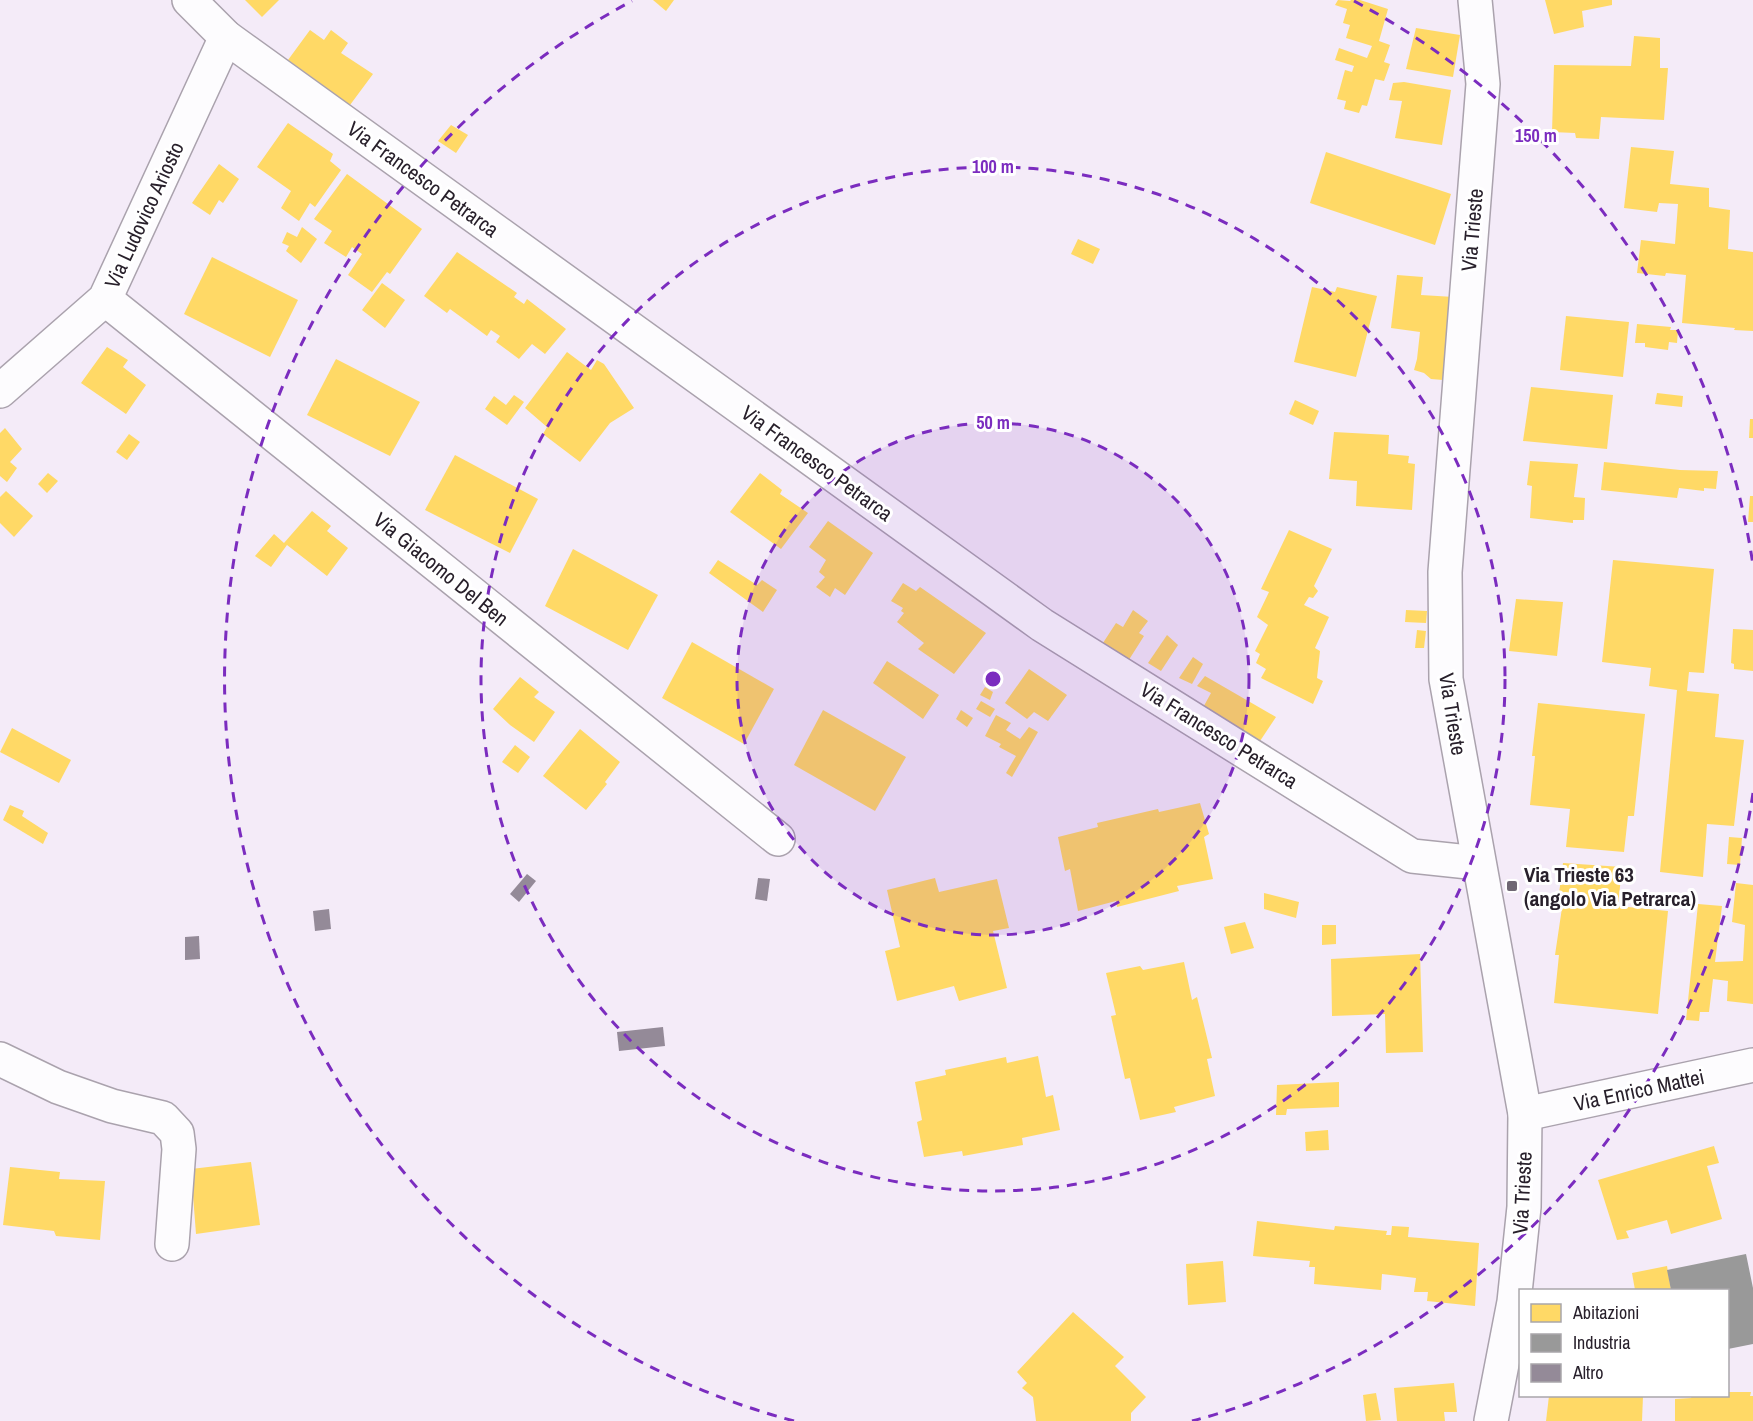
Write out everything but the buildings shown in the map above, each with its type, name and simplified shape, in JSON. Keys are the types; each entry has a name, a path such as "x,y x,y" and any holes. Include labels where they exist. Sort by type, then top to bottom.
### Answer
{"street":[{"name":"Via Francesco Petrarca","path":"189,0 226,37 1042,625 1412,856 1478,863"},
{"name":"Via Trieste","path":"1475,0 1483,84 1445,572 1446,679 1478,863 1526,1114 1524,1207 1514,1302 1491,1421"},
{"name":"Via Ludovico Ariosto","path":"0,391 105,298 226,37"},
{"name":"Via Giacomo Del Ben","path":"105,298 778,839"},
{"path":"0,1059 67,1090 112,1106 163,1118 177,1133 179,1149 172,1245"},
{"name":"Via Enrico Mattei","path":"1526,1114 1753,1065"}],"place":[{"name":"Via Trieste 63 (angolo Via Petrarca)","path":"1512,886"}]}
